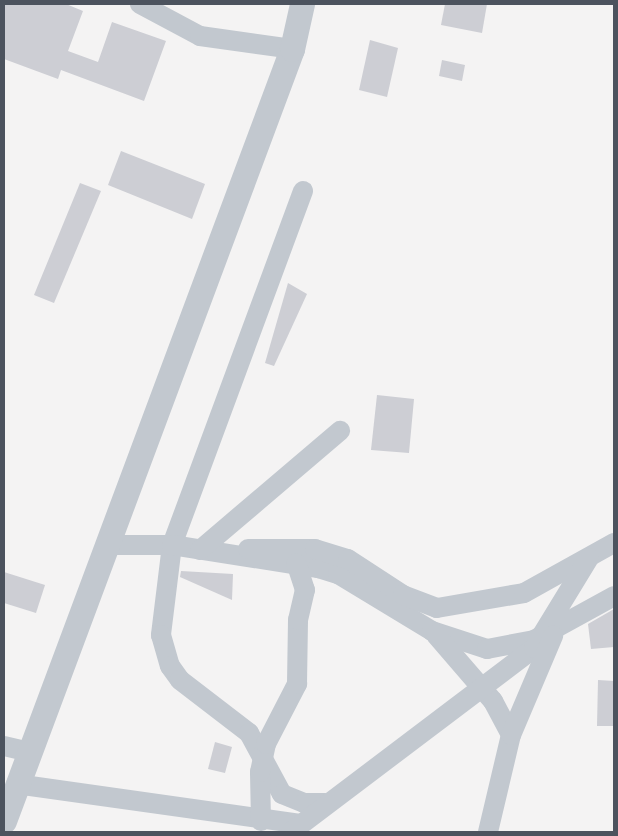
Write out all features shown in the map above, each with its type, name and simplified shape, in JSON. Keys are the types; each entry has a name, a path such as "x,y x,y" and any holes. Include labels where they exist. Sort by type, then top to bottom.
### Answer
{"street":[{"path":"140,4 200,36 292,49"},
{"path":"4,821 16,784 15,749 108,545 292,49 302,4"},
{"path":"303,191 172,545 162,636 170,666 194,694 249,733 264,756 282,794 304,803 325,803"},
{"path":"209,551 340,431"},
{"path":"209,551 284,546 315,549 348,559 403,595 437,608 524,593 614,543"},
{"path":"108,545 172,545 296,563 338,574 432,631 487,649 515,646 552,631 614,596"},
{"path":"488,832 511,735 552,631 589,558"},
{"path":"260,821 264,756 297,684 298,620 305,590 296,563"},
{"path":"432,631 484,689 511,735"},
{"path":"16,784 296,828 325,803 484,689 552,631"}],"building":[{"path":"4,4 66,4 83,11 68,51 98,62 112,22 166,41 144,101 61,70 58,79 4,59"},
{"path":"445,4 487,4 482,33 441,25"},
{"path":"370,40 398,48 387,97 359,90"},
{"path":"442,60 465,65 462,81 439,76"},
{"path":"121,151 205,184 192,219 108,185"},
{"path":"80,183 101,191 54,303 34,295"},
{"path":"288,283 307,294 274,366 265,363"},
{"path":"377,395 414,399 409,453 371,450"},
{"path":"181,571 233,574 232,600 180,577"},
{"path":"4,572 45,585 36,613 4,603"},
{"path":"614,609 614,647 591,649 588,624"},
{"path":"598,680 614,681 614,726 597,726"},
{"path":"215,742 232,747 225,773 208,769"}]}
